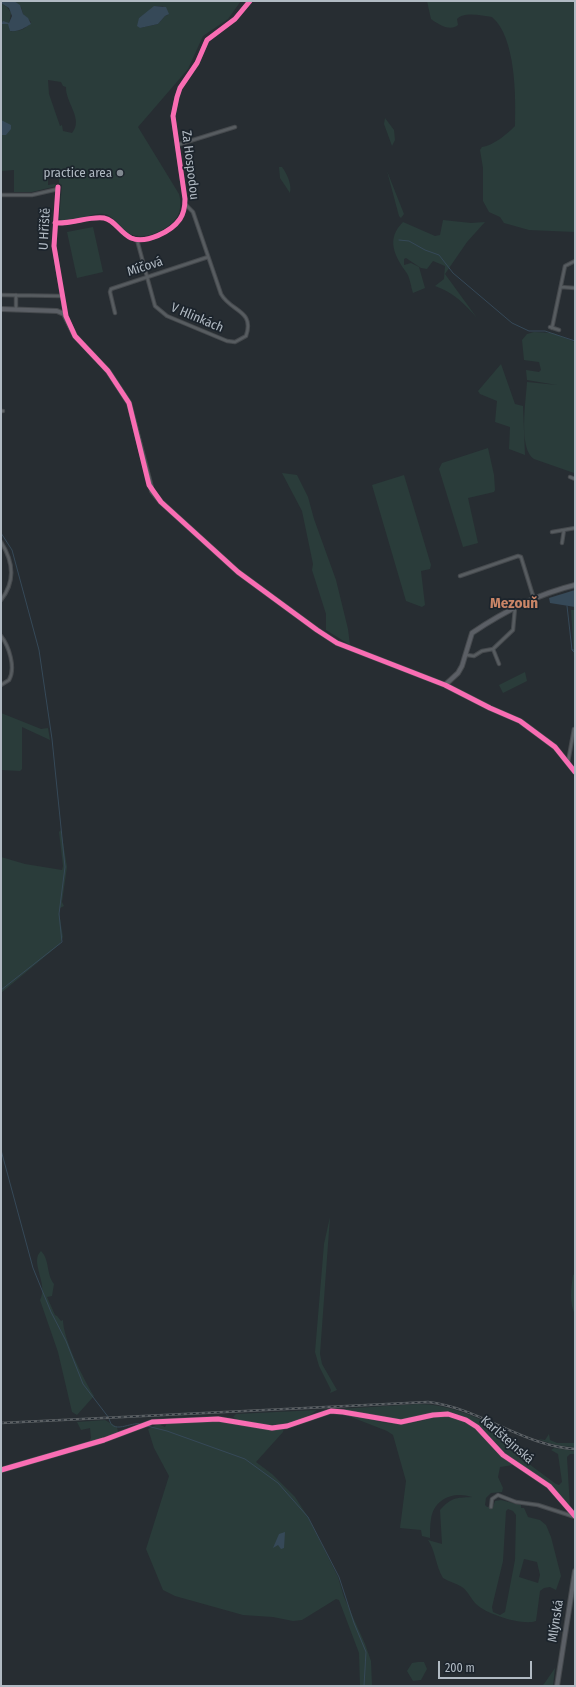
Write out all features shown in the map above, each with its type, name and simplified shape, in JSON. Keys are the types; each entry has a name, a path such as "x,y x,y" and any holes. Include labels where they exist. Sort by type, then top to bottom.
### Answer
{"street":[{"name":"Za Hospodou","path":"137,240 149,238 170,229 180,219 185,204 173,116 180,88 197,63 207,40 235,19 250,1"},
{"path":"177,145 235,127"},
{"name":"U Hřiště","path":"1,196 32,195 58,188 54,254 66,316"},
{"name":"V Hlinkách","path":"137,240 155,306 162,314 227,341 235,342 246,336 248,321 244,314 224,298 193,212 185,204"},
{"path":"55,222 68,224 99,217 107,218 120,231 137,240"},
{"name":"Míčová","path":"115,313 110,292 111,289 208,257"},
{"path":"559,330 551,327 565,266 575,261"},
{"path":"561,287 575,288"},
{"path":"1,295 61,296"},
{"path":"16,295 16,310"},
{"path":"1,309 57,311 66,316 75,336 108,371 118,384 132,409 152,491 161,502 212,549 275,601 337,643 445,685 532,728 556,747 575,772"},
{"path":"570,477 575,480"},
{"path":"552,532 575,528"},
{"path":"562,543 564,530"},
{"path":"1,542 9,556 12,567 10,584 1,600"},
{"path":"460,576 518,556 521,557 534,599"},
{"path":"445,685 458,673 467,655 468,642 472,633 515,608 534,599 575,585"},
{"path":"467,655 474,656 482,651 493,649 513,630 515,608"},
{"path":"1,637 8,646 12,672 9,680 1,684"},
{"path":"493,649 499,664"},
{"path":"568,762 574,729"},
{"name":"Karlštejnská","path":"1,1470 104,1440 152,1422 218,1419 272,1428 287,1426 321,1413 339,1411 391,1421 411,1421 441,1413 466,1420 477,1427 514,1463 549,1486 575,1516"},
{"path":"491,1507 492,1499 498,1495 516,1502 538,1505 575,1516"},
{"name":"Mlýnská","path":"557,1686 575,1571"}],"shaded area":[{"path":"14,1 241,1 228,19 203,36 188,69 138,127 179,194 180,210 178,215 175,220 165,228 152,234 139,236 125,231 112,218 104,214 93,215 76,220 59,219 62,185 59,183 59,176 48,178 48,185 55,184 57,186 32,192 14,192 14,170 1,171 1,24 9,24 10,31 25,28 31,22 23,14 21,7","holes":["156,6 163,6 168,15 165,16 158,24 140,28 139,18","48,80 61,82 63,86 66,87 66,93 76,122 72,133 63,131 62,125 60,126 49,94"]},
{"path":"427,1 575,1 575,232 529,230 504,223 500,217 489,212 483,201 483,168 480,150 482,147 500,139 515,126 513,68 506,39 500,26 492,17 464,15 457,19 458,25 455,27 451,28 441,25 431,19"},
{"path":"1,3 7,7 11,13 9,24 1,22"},
{"path":"385,118 394,130 395,140 392,146 384,124"},
{"path":"279,167 282,167 290,183 290,193 280,178"},
{"path":"387,171 404,214 401,218 399,216"},
{"path":"443,220 471,223 485,222 467,242 445,274 477,318 458,299 435,286 444,279 445,266 433,261 427,269 421,268 406,258 404,259 404,265 411,263 419,267 425,288 413,293 407,274 395,253 393,241 398,228 403,222 435,236 440,235"},
{"path":"93,227 103,272 77,278 67,232"},
{"path":"534,332 553,333 575,342 574,473 534,459 529,454 526,445 524,424 527,382 557,385 527,380 526,370 539,372 541,370 539,362 524,360 522,340 527,334"},
{"path":"501,364 515,404 523,406 525,455 509,449 510,427 495,422 497,401 480,394 478,391"},
{"path":"488,448 494,475 495,490 494,492 468,498 478,543 463,547 439,469 442,463"},
{"path":"282,473 297,475 308,497 314,519 336,580 348,629 350,645 326,630 326,614 312,570 313,564 302,511"},
{"path":"404,475 431,565 430,569 421,571 425,605 422,607 406,601 372,485"},
{"path":"571,610 575,610 575,675"},
{"path":"525,672 527,681 503,693 499,685"},
{"path":"1,713 41,729 48,728 50,740 22,727 22,769 20,771 1,770"},
{"path":"61,830 67,867 62,902 64,906 60,908 59,912 63,937 60,944 1,993 1,857 25,864 62,870 63,866 59,832"},
{"path":"330,1217 320,1354 322,1364 337,1390 330,1393 331,1390 319,1366 315,1352 324,1244"},
{"path":"41,1251 46,1259 50,1276 54,1284 52,1296 47,1297 55,1315 61,1321 63,1320 66,1338 70,1348 94,1396 77,1415 72,1412 58,1352 40,1300 42,1287 37,1261"},
{"path":"575,1274 575,1315 571,1295 573,1275"},
{"path":"418,1404 440,1406 451,1409 502,1429 492,1427 493,1430 529,1464 559,1485 562,1482 558,1454 551,1450 554,1448 575,1451 575,1454 570,1454 567,1457 570,1508 564,1500 545,1482 507,1455 478,1425 460,1415 444,1411 408,1419 394,1420 339,1409"},
{"path":"317,1410 299,1420 288,1423 264,1425 252,1424 233,1417 236,1414"},
{"path":"346,1415 386,1423 400,1424 440,1417 456,1418 471,1426 513,1465 500,1467 498,1477 503,1488 502,1492 491,1493 486,1498 485,1505 487,1507 493,1507 495,1501 501,1500 521,1505 521,1508 524,1508 528,1517 540,1520 546,1525 551,1537 561,1576 556,1590 550,1587 544,1588 540,1591 536,1621 523,1622 488,1612 476,1604 464,1589 443,1578 428,1540 442,1544 440,1510 451,1500 472,1497 459,1495 446,1498 441,1501 433,1512 430,1538 422,1536 421,1530 400,1528 406,1481 393,1435 387,1431","holes":["508,1509 513,1511 516,1515 515,1560 505,1612 500,1615 493,1612 492,1607 503,1561 506,1511","524,1559 537,1562 540,1575 538,1583 519,1577"]},
{"path":"105,1420 117,1427 118,1432 89,1442 91,1438 90,1428 81,1430 77,1422"},
{"path":"217,1420 268,1430 284,1429 256,1462 272,1474 295,1497 308,1517 338,1577 344,1597 365,1644 371,1661 372,1686 360,1686 359,1653 339,1600 336,1599 302,1620 293,1621 273,1617 243,1615 175,1596 163,1590 146,1549 169,1476 154,1448 148,1429 158,1424 165,1427 167,1423"},
{"path":"549,1434 550,1440 557,1443 575,1443 575,1447 556,1445 538,1439 545,1440"},
{"path":"424,1662 427,1669 421,1680 413,1681 407,1671 412,1663"},
{"path":"555,1668 553,1686 542,1686 544,1684"}],"water":[{"path":"1,1 14,1 20,5 23,14 28,18 31,24 19,30 10,31 8,24 1,24 3,21 9,23 12,16 9,8 1,3"},
{"path":"154,6 166,7 169,14 165,16 158,24 140,28 137,26 139,18"},
{"path":"1,120 11,125 11,129 6,135 1,135"},
{"path":"575,590 575,607 550,603 549,598"},
{"path":"285,1532 284,1548 281,1549 278,1545 273,1548 279,1534"}],"waterway":[{"path":"399,240 409,241 425,250 439,255 453,273 512,323 529,331 545,331 575,341"},
{"path":"1,533 12,550 39,650 52,739 65,867 59,914 62,942 1,990"},
{"path":"567,606 572,650 575,650"},
{"path":"572,650 575,653"},
{"path":"1,1150 33,1268 51,1312 66,1341 83,1384 114,1426 122,1427 141,1424"},
{"path":"147,1426 167,1431 245,1459 278,1483 308,1517 339,1577 354,1623 366,1652 364,1686"}],"railway":[{"path":"1,1423 428,1402 466,1411 537,1441 575,1449"}],"cycle path":[{"path":"55,223 104,218 111,221 127,236 137,239 158,236 176,224 182,214 185,199 173,116 177,97 180,88 197,63 207,40 235,19 250,1"},
{"path":"58,187 54,246 66,316 75,336 108,371 129,403 149,485 161,502 238,572 317,630 337,643 445,685 490,708 520,721 555,747 575,772"},
{"path":"1,1470 104,1440 152,1422 218,1419 272,1428 287,1426 331,1411 401,1422 433,1415 448,1414 466,1420 477,1427 503,1455 549,1486 575,1516"}],"place":[{"name":"practice area","path":"120,173"}],"district":[{"name":"Mezouň","path":"514,604"}]}
